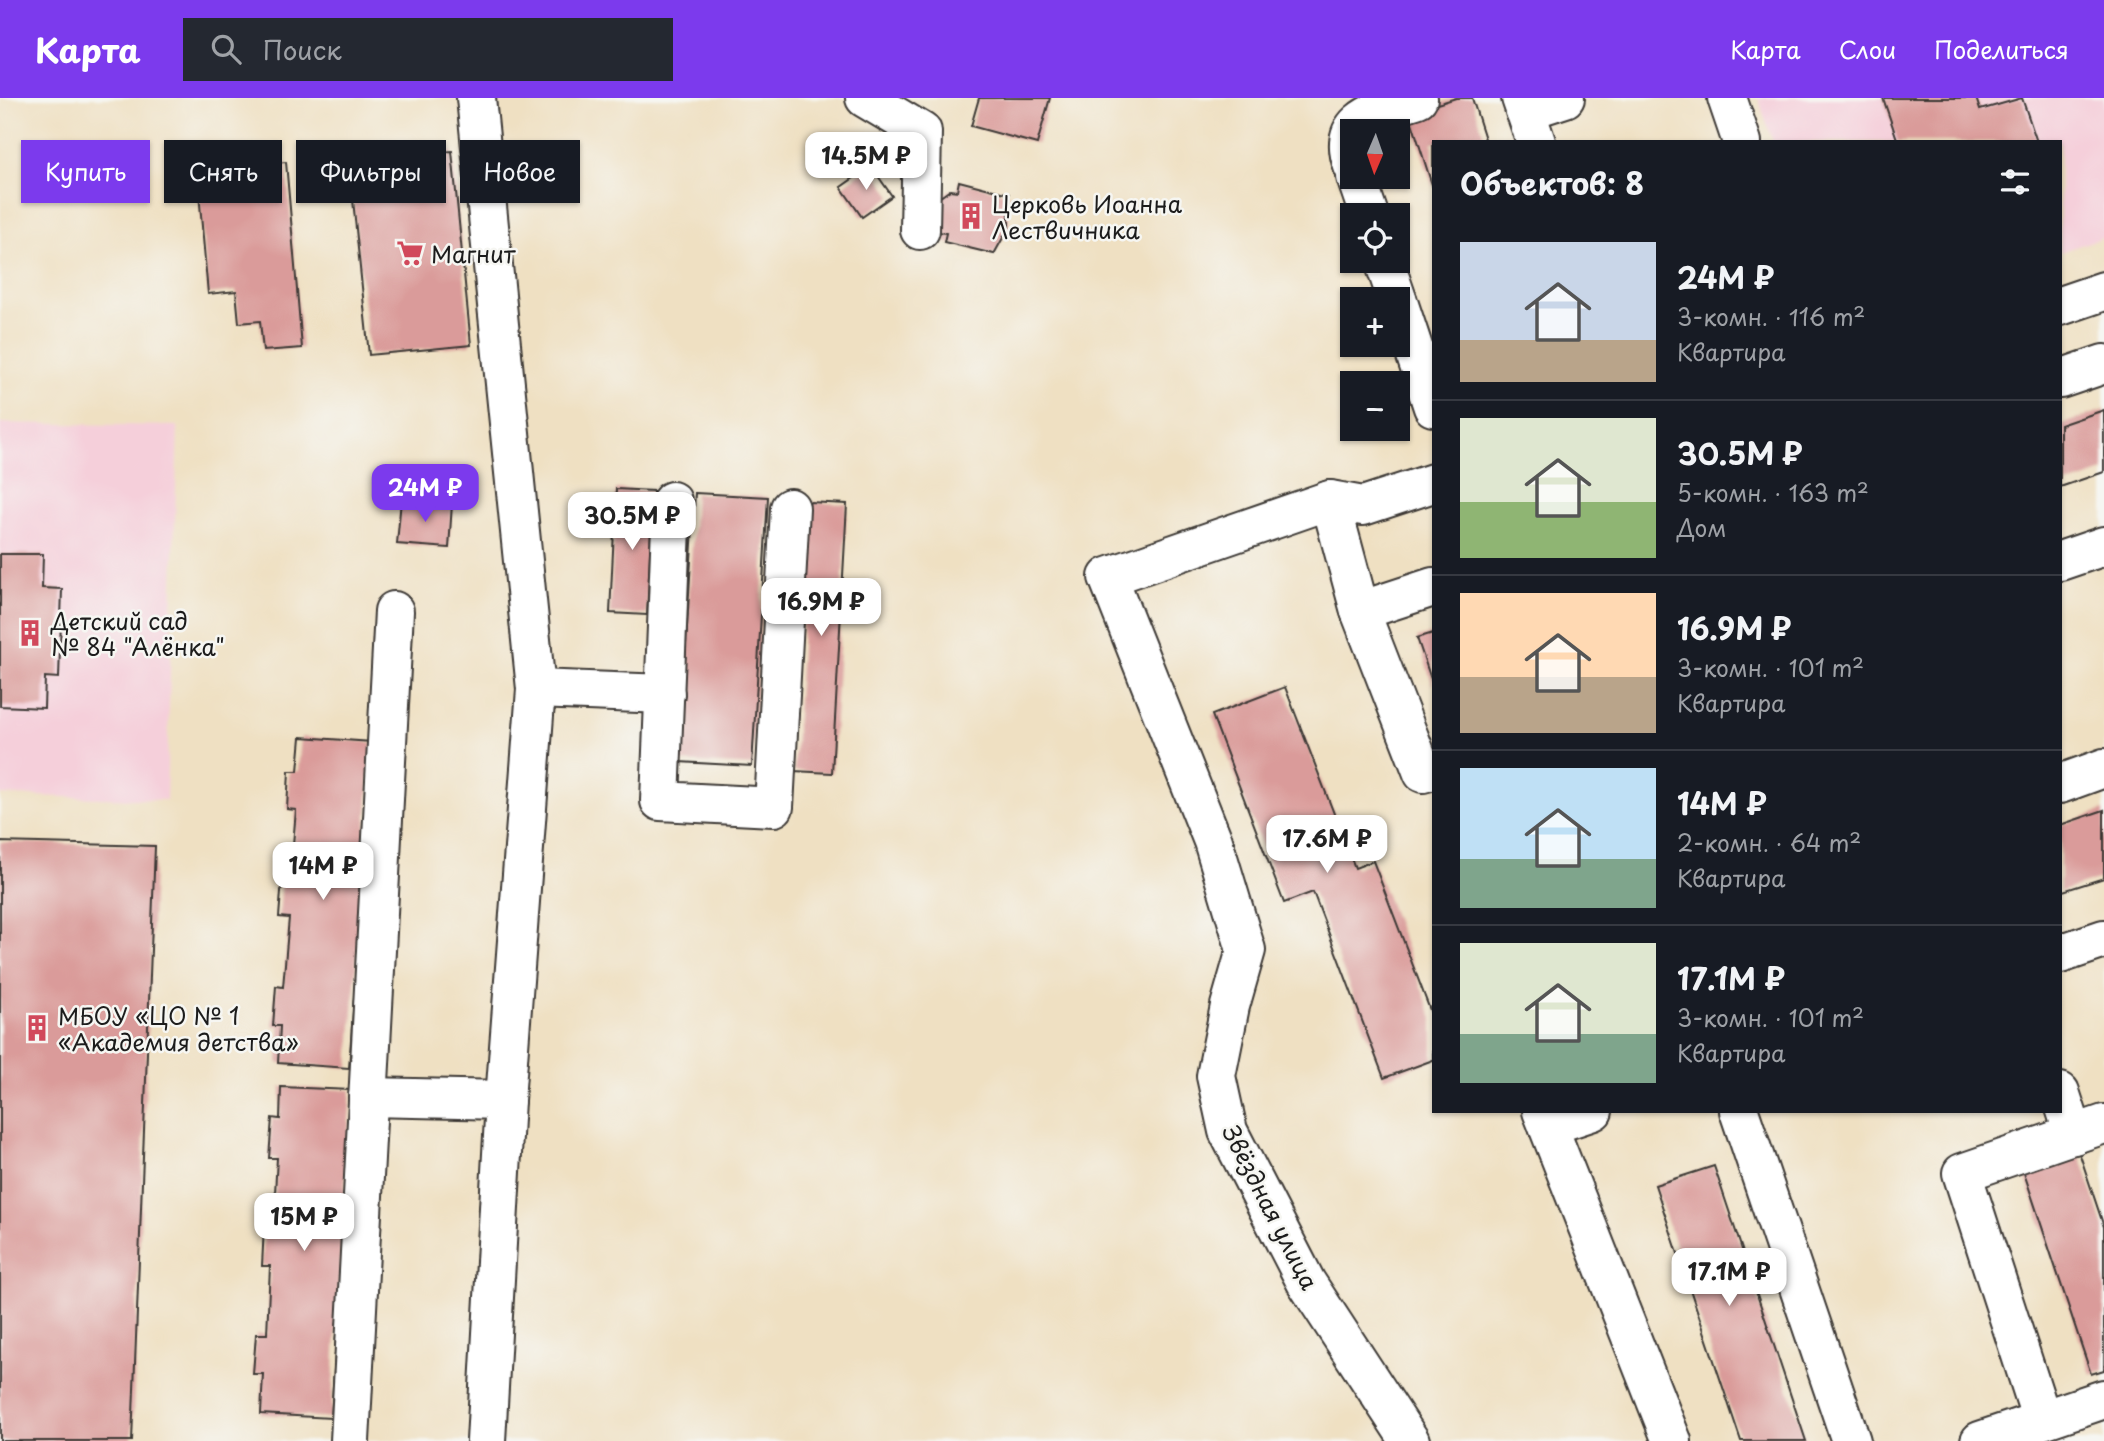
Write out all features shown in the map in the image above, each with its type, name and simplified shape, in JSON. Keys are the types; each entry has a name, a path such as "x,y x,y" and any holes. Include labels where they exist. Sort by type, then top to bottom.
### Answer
{"street":[{"path":"476,98 536,689 505,1100 486,1441"},
{"path":"865,98 922,132 920,230"},
{"path":"1362,119 1418,98"},
{"path":"1527,117 1565,98"},
{"path":"1727,98 1741,140"},
{"path":"2062,305 2104,291"},
{"path":"1410,337 1432,404"},
{"path":"2062,378 2104,364"},
{"path":"1430,782 1360,611 1330,500 1363,506 1432,483"},
{"path":"672,500 660,801 774,807 790,508"},
{"name":"Звёздная улица","path":"1330,500 1108,577 1213,841 1246,950 1230,1006 1216,1076 1228,1131 1306,1282 1410,1441"},
{"path":"2062,560 2104,546"},
{"path":"1360,611 1432,587"},
{"path":"350,1441 394,611"},
{"path":"536,689 664,694"},
{"path":"2062,782 2104,768"},
{"path":"2062,953 2104,939"},
{"path":"2042,1420 1962,1173 2089,1130 2062,1094"},
{"path":"368,1097 505,1100"},
{"path":"1581,1113 1545,1119 1672,1441"},
{"path":"1740,1113 1852,1441"},
{"path":"1980,1441 2104,1399"}],"shaded area":[{"path":"1758,98 2104,98 2104,237 2062,251 2062,140 1772,140"},
{"path":"0,423 178,426 166,800 0,795"}],"building":[{"path":"979,98 1050,98 1037,144 971,126"},
{"path":"1456,98 1472,98 1485,140 1432,140 1432,185 1409,113"},
{"path":"1883,98 1976,98 1980,110 2022,98 2036,140 1897,140"},
{"name":"Магнит","path":"452,151 471,345 369,355 353,203 446,203 446,152"},
{"path":"282,162 286,162 302,348 263,351 260,321 239,323 236,291 208,294 200,203 282,203"},
{"path":"871,166 892,196 862,217 841,187"},
{"name":"Церковь Иоанна Лествичника","path":"959,181 1009,194 1009,227 994,254 944,242 946,233 939,232 928,206 950,190 957,191"},
{"path":"2104,410 2104,472 2062,486 2062,424"},
{"path":"616,489 653,491 647,615 610,613"},
{"path":"695,493 768,497 752,766 679,762"},
{"path":"401,500 452,504 449,548 397,544"},
{"path":"809,502 847,504 832,773 794,771"},
{"name":"Детский сад № 84 \"Алёнка\"","path":"0,554 43,554 42,588 62,589 59,678 45,677 44,708 0,706"},
{"path":"1432,633 1432,682 1417,638"},
{"path":"1285,687 1355,868 1373,861 1432,1015 1432,1060 1384,1078 1313,892 1284,903 1212,715"},
{"path":"301,737 372,742 349,1068 278,1063 280,1026 273,1026 276,986 283,987 289,918 279,917 282,879 290,879 296,810 287,809 289,771 298,771"},
{"path":"2104,810 2104,878 2062,891 2062,824"},
{"path":"0,842 155,846 132,1441 0,1441"},
{"path":"281,1087 351,1090 331,1418 261,1414 263,1374 253,1374 256,1334 267,1334 270,1266 262,1266 264,1227 273,1228 277,1158 269,1158 272,1118 280,1119"},
{"path":"2079,1152 2104,1227 2104,1370 2091,1374 2023,1170"},
{"path":"1714,1166 1806,1441 1741,1441 1655,1185"}],"place":[{"name":"Церковь Иоанна Лествичника","path":"971,216"},
{"name":"Магнит","path":"410,253"},
{"name":"Детский сад № 84 \"Алёнка\"","path":"30,633"},
{"name":"МБОУ «ЦО № 1 «Академия детства»","path":"37,1028"}]}
